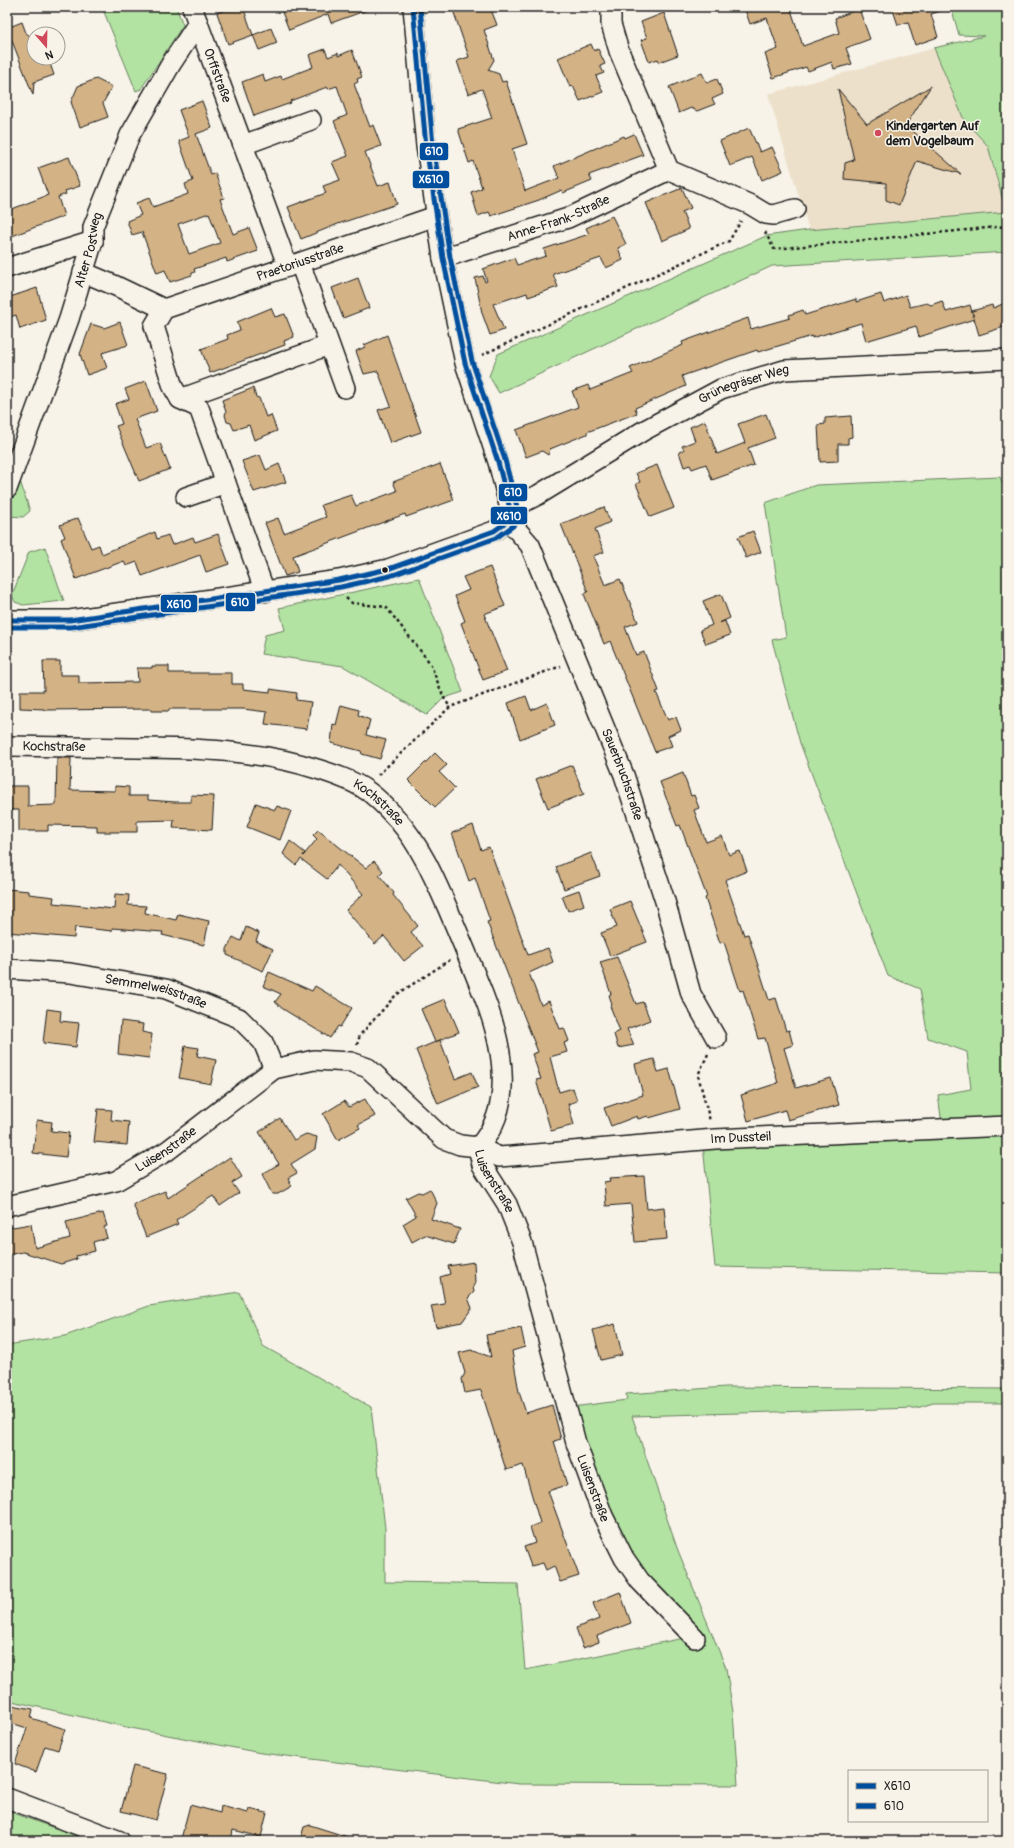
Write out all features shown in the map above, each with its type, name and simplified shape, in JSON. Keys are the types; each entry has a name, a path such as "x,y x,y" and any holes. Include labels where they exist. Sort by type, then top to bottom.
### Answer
{"street":[{"path":"413,7 426,146 443,258 465,363 498,462 509,516"},
{"path":"611,7 611,24 619,51 669,170 751,205 766,214 774,215 795,209"},
{"name":"Orffstraße","path":"195,15 243,145 329,345 345,388"},
{"name":"Alter Postweg","path":"8,484 69,319 93,241 93,227 130,135 171,64 195,15"},
{"path":"243,145 311,120"},
{"name":"Anne-Frank-Straße","path":"443,258 568,218 669,170"},
{"name":"Praetoriusstraße","path":"164,309 436,216"},
{"path":"7,268 93,241"},
{"path":"83,272 164,309 154,326 172,387 180,399 199,408 265,592"},
{"path":"180,399 329,345"},
{"name":"Grünegräser Weg","path":"7,620 70,620 339,580 388,568 494,531 509,516 538,495 643,431 721,388 784,370 1007,359"},
{"path":"186,497 226,483"},
{"name":"Sauerbruchstraße","path":"509,516 517,530 530,545 578,659 624,775 665,901 691,994 716,1038"},
{"name":"Kochstraße","path":"7,746 196,748 259,754 306,765 338,776 367,790 397,820 418,847 433,875 485,998 499,1043 504,1072 500,1107 487,1137 478,1147"},
{"name":"Semmelweisstraße","path":"7,969 70,973 166,989 238,1018 263,1042 274,1069"},
{"name":"Luisenstraße","path":"7,1206 116,1181 167,1151 274,1069 314,1060 351,1062 368,1068 444,1139 460,1145 478,1147 482,1165 507,1204 522,1242 576,1443 603,1516 624,1558 640,1581 695,1638"},
{"name":"Im Dussteil","path":"478,1147 499,1157 715,1139 1007,1126"},
{"path":"7,1798 120,1841"}],"path":[{"path":"465,363 729,241 751,205"},
{"path":"764,230 774,249 1007,226"},
{"path":"341,595 352,603 386,607 430,663 444,698 450,708"},
{"path":"367,790 374,779 450,708 578,659"},
{"path":"351,1062 360,1035 396,995 466,950"},
{"path":"715,1139 698,1075 716,1038"}],"shaded area":[{"name":"Kindergarten Auf dem Vogelbaum","path":"934,48 964,120 988,146 1007,212 809,230 768,94"}],"green space":[{"path":"102,7 176,7 183,25 141,89 136,91"},
{"path":"951,7 1007,7 1007,252 772,266 499,393 489,376 498,354 766,236 809,230 1006,212 988,146 964,120 934,48 984,36 959,35"},
{"path":"1000,477 1007,494 1007,1121 942,1124 938,1095 971,1089 967,1052 928,1038 920,989 888,976 800,743 772,640 786,637 765,503 816,485"},
{"path":"19,478 30,511 23,517 9,516 7,522 7,506"},
{"path":"45,547 64,601 23,605 15,602 12,595 29,552"},
{"path":"419,578 463,692 444,698 427,715 343,666 261,654 265,635 285,630 279,608"},
{"path":"1007,1133 1007,1273 715,1267 703,1145"},
{"path":"239,1292 263,1346 371,1407 385,1528 385,1582 518,1584 525,1670 684,1638 643,1576 609,1515 572,1407 627,1400 626,1394 726,1387 1007,1389 1007,1403 933,1403 917,1408 632,1416 677,1548 726,1668 733,1712 738,1785 519,1784 261,1753 126,1727 12,1701 7,1712 7,1345 65,1336 149,1306"},
{"path":"7,1811 91,1841 7,1841"}],"building":[{"path":"234,7 243,7 253,35 228,44 217,13"},
{"path":"280,7 370,7 370,9 331,23 328,14 289,30"},
{"path":"452,7 490,7 497,25 484,30 494,60 488,70 499,74 502,82 506,81 527,144 512,149 525,191 559,178 554,166 624,136 625,138 634,134 643,155 589,175 592,181 563,193 562,190 539,200 491,216 489,212 478,216 471,192 482,188 473,161 469,163 458,129 492,118 482,89 468,94 457,61 469,57"},
{"path":"744,7 792,7 791,10 803,46 839,33 835,18 859,9 870,39 846,48 852,64 834,69 832,62 808,71 806,67 773,78 765,54 778,49 767,18 750,24"},
{"path":"892,7 944,7 944,10 931,14 938,37 915,45 908,22 898,25"},
{"path":"664,13 678,55 659,62 658,59 649,62 641,40 647,38 641,22"},
{"path":"22,22 26,33 26,66 51,66 54,75 34,82 33,95 7,28"},
{"path":"271,28 277,43 259,50 253,35"},
{"path":"591,44 594,51 598,49 605,64 600,66 604,73 596,76 603,92 580,101 573,86 570,87 558,58"},
{"path":"325,49 328,57 338,53 338,56 352,50 362,77 357,79 358,82 354,84 370,127 373,125 381,146 365,152 378,186 390,182 397,204 338,224 301,239 288,207 326,193 323,186 340,180 332,162 348,156 334,121 347,115 337,86 328,89 327,87 290,101 291,103 254,116 242,82 263,74 265,82 281,76 282,79 313,67 309,55"},
{"path":"702,73 707,83 717,79 723,94 712,99 715,104 697,111 691,108 679,113 669,87"},
{"path":"96,79 112,87 103,103 108,117 80,127 71,102 78,86"},
{"path":"931,86 906,125 961,174 917,161 899,205 886,200 886,183 844,179 845,163 854,160 838,89 867,124"},
{"path":"202,101 212,128 196,134 211,175 215,173 224,198 220,199 233,234 249,228 258,251 227,262 226,258 194,269 195,272 192,273 192,275 170,282 165,270 157,273 142,232 132,235 127,221 141,215 136,203 149,198 153,207 188,194 185,184 193,181 179,141 189,137 179,110","holes":["209,213 220,243 189,254 178,224"]},
{"path":"749,128 760,152 772,147 783,171 762,180 752,157 730,166 720,141"},
{"path":"69,157 80,186 65,191 66,194 58,197 64,216 7,238 7,211 48,195 38,168"},
{"path":"682,188 691,208 682,212 689,229 662,241 646,203"},
{"path":"612,216 626,244 618,248 623,260 606,268 601,258 553,274 558,287 528,297 527,293 493,304 504,330 490,335 482,313 475,278 483,276 485,282 487,281 483,269 514,258 517,265 546,256 544,249 589,234 586,228"},
{"path":"358,278 369,308 343,318 332,288"},
{"path":"37,288 46,320 20,329 16,315 7,318 7,298"},
{"path":"881,294 884,303 906,295 910,307 927,303 931,305 942,301 946,312 970,305 974,319 919,337 916,326 866,341 861,323 812,338 812,336 758,352 757,350 682,376 686,386 635,408 637,413 587,432 587,434 550,449 548,455 542,451 526,457 516,430 578,407 572,391 588,385 590,390 633,373 630,368 683,345 682,342 748,318 751,329 790,318 789,315 803,310 805,315 856,299 856,302"},
{"path":"1003,304 1007,326 979,335 972,311 992,305 993,308"},
{"path":"271,308 275,317 285,314 294,337 284,341 285,345 210,373 201,349 228,339 227,335 240,330 237,322"},
{"path":"120,322 128,345 102,353 107,368 87,375 80,354 91,324 104,328"},
{"path":"387,335 421,432 390,443 378,410 391,406 378,371 364,374 356,351 365,347 364,345"},
{"path":"146,381 157,411 135,419 146,448 160,443 170,469 139,481 116,426 122,424 115,404 129,399 125,389"},
{"path":"253,388 256,397 259,398 266,417 271,415 277,431 254,440 249,425 234,430 231,423 227,422 225,415 226,412 222,400"},
{"path":"766,414 775,438 748,448 754,465 712,480 706,464 692,469 690,465 684,467 679,452 684,450 682,446 695,441 690,427 705,421 717,454 745,443 738,424"},
{"path":"851,416 852,437 848,438 848,444 838,444 838,461 820,462 818,425 825,424 825,418"},
{"path":"260,455 266,470 279,464 286,482 254,492 242,461"},
{"path":"440,464 454,500 406,517 405,514 293,556 298,572 285,576 265,523 278,518 284,533 326,517 321,505 351,495 356,506 397,491 393,482"},
{"path":"657,465 674,508 650,517 636,484 640,482 636,473"},
{"path":"604,507 610,522 595,529 604,552 593,556 605,585 620,579 638,622 625,627 636,655 644,652 659,691 656,692 668,720 676,717 681,730 668,736 672,746 655,752 610,641 604,644 584,594 588,592 561,524"},
{"path":"78,518 91,548 99,545 102,554 155,532 157,539 168,535 172,545 193,537 195,542 218,534 229,564 206,572 200,555 142,576 137,562 126,566 124,561 76,579 61,539 65,537 60,525"},
{"path":"753,531 761,552 746,558 738,537"},
{"path":"490,567 505,606 484,614 507,671 483,680 461,623 465,621 455,596 469,590 463,577"},
{"path":"721,594 730,618 719,623 725,621 730,635 706,644 700,630 712,625 703,601"},
{"path":"43,661 60,661 60,675 79,675 79,683 138,682 137,668 152,668 152,666 169,666 169,673 232,673 232,684 243,684 243,689 270,692 270,689 297,693 296,700 311,702 307,729 265,724 267,712 243,709 169,709 169,711 152,711 152,709 44,710 20,708 20,691 44,691"},
{"path":"526,696 531,710 547,703 555,725 520,739 508,703"},
{"path":"341,705 359,710 358,715 370,720 366,735 386,740 380,759 362,754 361,751 331,743 333,724 336,725"},
{"path":"435,753 447,765 439,772 455,788 435,807 408,780"},
{"path":"57,758 71,758 70,790 115,791 115,786 129,787 129,796 148,796 148,800 175,802 191,802 191,795 214,796 212,830 173,828 174,820 137,821 137,832 97,832 97,826 48,825 48,831 19,831 19,810 7,810 7,786 28,786 28,806 56,805"},
{"path":"572,765 584,794 548,808 536,779"},
{"path":"683,773 691,796 694,795 699,808 694,810 706,842 722,836 729,855 740,851 747,871 725,880 744,935 748,934 769,1000 776,998 786,1031 789,1030 793,1045 784,1048 796,1088 831,1078 839,1105 788,1120 785,1110 748,1121 741,1095 778,1083 765,1038 758,1039 743,990 740,991 724,942 720,943 705,898 707,897 680,825 677,826 660,782"},
{"path":"256,803 275,810 277,806 291,811 280,840 247,827"},
{"path":"473,825 481,850 489,847 528,955 548,948 553,962 529,973 541,1005 549,1001 560,1029 564,1028 569,1041 564,1043 567,1052 550,1057 559,1092 573,1088 577,1101 568,1104 574,1125 551,1131 536,1080 541,1079 532,1054 538,1052 487,922 490,921 475,878 469,881 452,833"},
{"path":"318,830 366,868 374,861 383,871 379,875 418,926 411,932 423,946 404,961 384,936 375,944 346,910 363,894 338,865 327,879 301,859 296,865 283,854 290,841 305,853 303,856 317,839 313,835"},
{"path":"591,853 600,876 564,889 556,867"},
{"path":"7,889 29,891 29,894 54,897 53,903 114,909 115,894 129,895 128,905 146,906 145,913 176,920 178,914 209,921 204,945 162,935 163,932 112,928 112,931 75,927 74,938 7,932"},
{"path":"579,890 584,905 568,911 562,896"},
{"path":"630,901 647,942 610,956 601,933 617,927 610,909"},
{"path":"246,927 259,933 256,941 273,949 263,971 227,955 227,949 233,937 241,941"},
{"path":"617,957 636,1004 643,1002 650,1020 627,1029 634,1045 618,1048 614,1034 620,1031 610,1006 612,1004 609,995 611,994 600,962"},
{"path":"269,972 312,991 315,986 352,1008 340,1027 338,1026 330,1038 283,1009 275,1002 281,994 263,986"},
{"path":"445,999 459,1032 435,1042 421,1009"},
{"path":"47,1009 61,1011 60,1021 79,1023 76,1047 43,1043"},
{"path":"121,1021 143,1024 142,1032 152,1034 149,1058 118,1054"},
{"path":"440,1040 455,1079 472,1072 478,1087 438,1104 416,1050"},
{"path":"185,1046 199,1048 197,1056 216,1060 211,1084 179,1078"},
{"path":"654,1059 658,1072 669,1069 680,1109 649,1118 648,1116 638,1119 637,1116 611,1126 604,1108 643,1095 635,1064"},
{"path":"365,1099 375,1116 358,1125 360,1128 338,1140 323,1114 344,1101 349,1107"},
{"path":"98,1109 112,1110 111,1120 129,1122 127,1145 94,1142"},
{"path":"280,1118 294,1140 306,1134 317,1137 315,1149 291,1164 297,1173 288,1178 292,1186 278,1194 272,1194 262,1174 279,1164 259,1132"},
{"path":"37,1120 52,1122 51,1131 69,1133 66,1157 33,1153"},
{"path":"230,1157 242,1177 232,1183 239,1193 220,1206 213,1196 176,1220 178,1224 146,1237 133,1204 165,1191 168,1198"},
{"path":"644,1176 647,1209 664,1207 667,1239 635,1242 631,1204 606,1206 604,1182 610,1181 609,1178"},
{"path":"430,1189 437,1203 431,1219 460,1229 454,1244 425,1235 412,1242 403,1224 416,1216 406,1198 418,1192 422,1193"},
{"path":"103,1213 107,1226 104,1227 107,1238 93,1242 95,1251 76,1256 77,1259 61,1264 23,1252 7,1255 7,1228 31,1224 35,1248 70,1238 66,1222"},
{"path":"474,1262 474,1292 468,1298 472,1308 462,1322 436,1327 431,1306 445,1304 440,1277 450,1274 448,1266"},
{"path":"615,1324 622,1355 601,1360 593,1330"},
{"path":"521,1328 525,1347 512,1351 519,1392 526,1413 552,1405 561,1439 554,1441 567,1485 548,1491 579,1576 560,1582 554,1566 546,1570 543,1563 531,1566 524,1547 535,1543 530,1527 540,1523 523,1465 506,1470 481,1390 465,1393 462,1379 465,1373 459,1353 471,1350 491,1357 486,1335"},
{"path":"620,1592 631,1623 597,1636 599,1642 583,1648 576,1628 599,1619 593,1603"},
{"path":"12,1705 33,1709 31,1718 65,1729 58,1750 45,1746 36,1772 15,1764 27,1728 11,1723"},
{"path":"133,1766 168,1774 156,1820 121,1811"},
{"path":"190,1805 220,1813 221,1806 248,1813 249,1809 267,1813 261,1837 233,1830 231,1841 189,1841 181,1839"},
{"path":"310,1825 351,1838 351,1841 300,1841 304,1827"}],"transit line":[{"name":"X610","path":"7,620 70,620 339,580 388,569 494,531 508,519 510,509 498,462 465,363 443,258 426,146 413,7"},
{"name":"610","path":"7,627 71,627 341,587 390,576 496,538 513,526 517,518 517,507 505,460 472,361 450,257 433,145 420,7"}],"place":[{"name":"Kindergarten Auf dem Vogelbaum","path":"878,133"}]}
